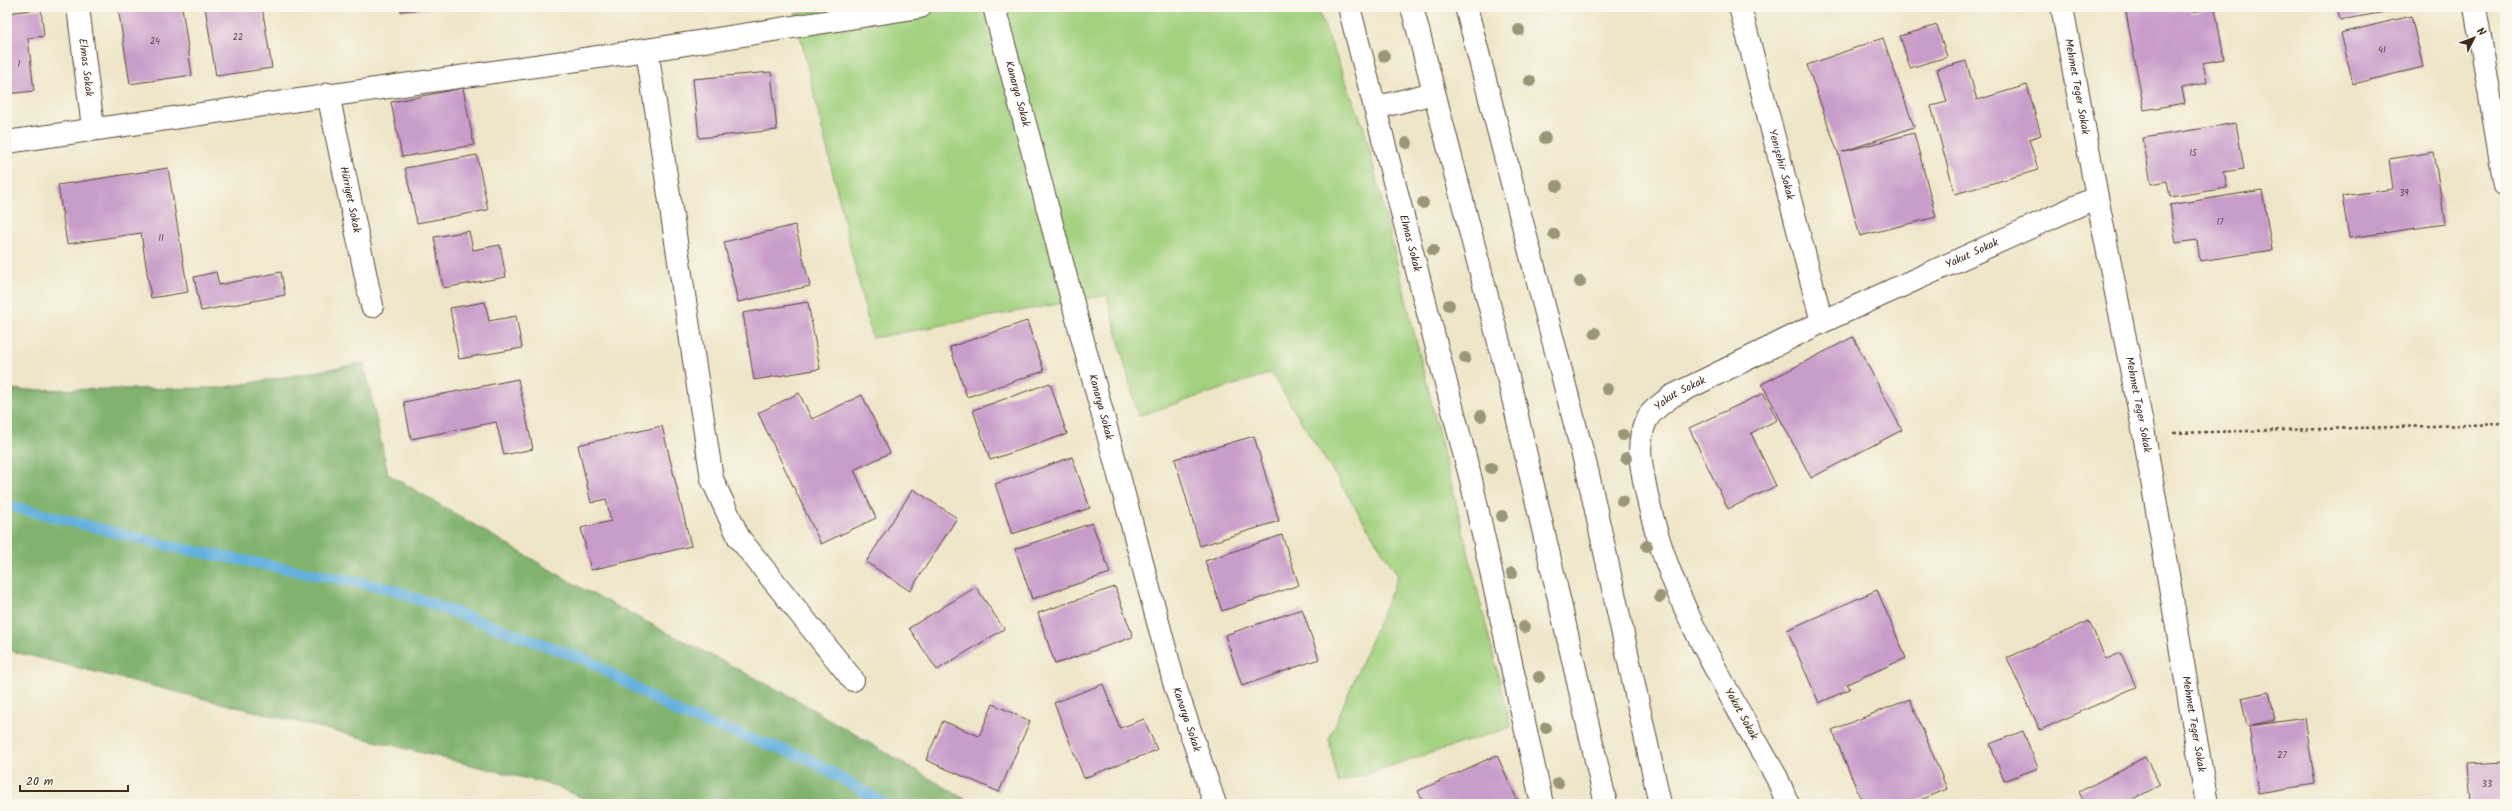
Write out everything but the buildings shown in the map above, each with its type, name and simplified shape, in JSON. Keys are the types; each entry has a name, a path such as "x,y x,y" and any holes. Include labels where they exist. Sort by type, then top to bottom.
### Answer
{"street":[{"name":"Elmas Sokak","path":"78,7 93,128"},
{"path":"7,142 328,94 647,50 920,7"},
{"name":"Kanarya Sokak","path":"994,7 1175,686 1215,804"},
{"name":"Elmas Sokak","path":"1349,7 1471,480 1542,804"},
{"path":"1412,7 1509,381 1606,804"},
{"path":"1466,7 1490,94 1588,474 1660,804"},
{"name":"Yenışehir Sokak","path":"1740,7 1822,322"},
{"name":"Mehmet Teger Sokak","path":"2062,7 2097,197 2144,434 2207,804"},
{"path":"2475,7 2505,186"},
{"path":"647,50 712,479 739,538 853,680"},
{"path":"1375,108 1434,93"},
{"name":"Hürriyet Sokak","path":"328,94 372,306"},
{"name":"Yakut Sokak","path":"1788,804 1777,778 1685,612 1670,577 1658,543 1639,460 1641,437 1646,420 1656,408 1672,396 1822,322 2097,197"}],"path":[{"path":"2144,434 2505,424"}],"green space":[{"path":"829,7 1317,7 1364,128 1511,727 1338,783 1329,739 1398,576 1271,373 1138,416 1107,295 872,338 795,14"},
{"path":"364,363 388,474 583,589 790,696 973,804 597,804 552,785 7,650 7,388 22,390 221,388"}],"waterway":[{"path":"7,505 173,547 388,588 589,661 679,713 807,758 885,804"}]}
